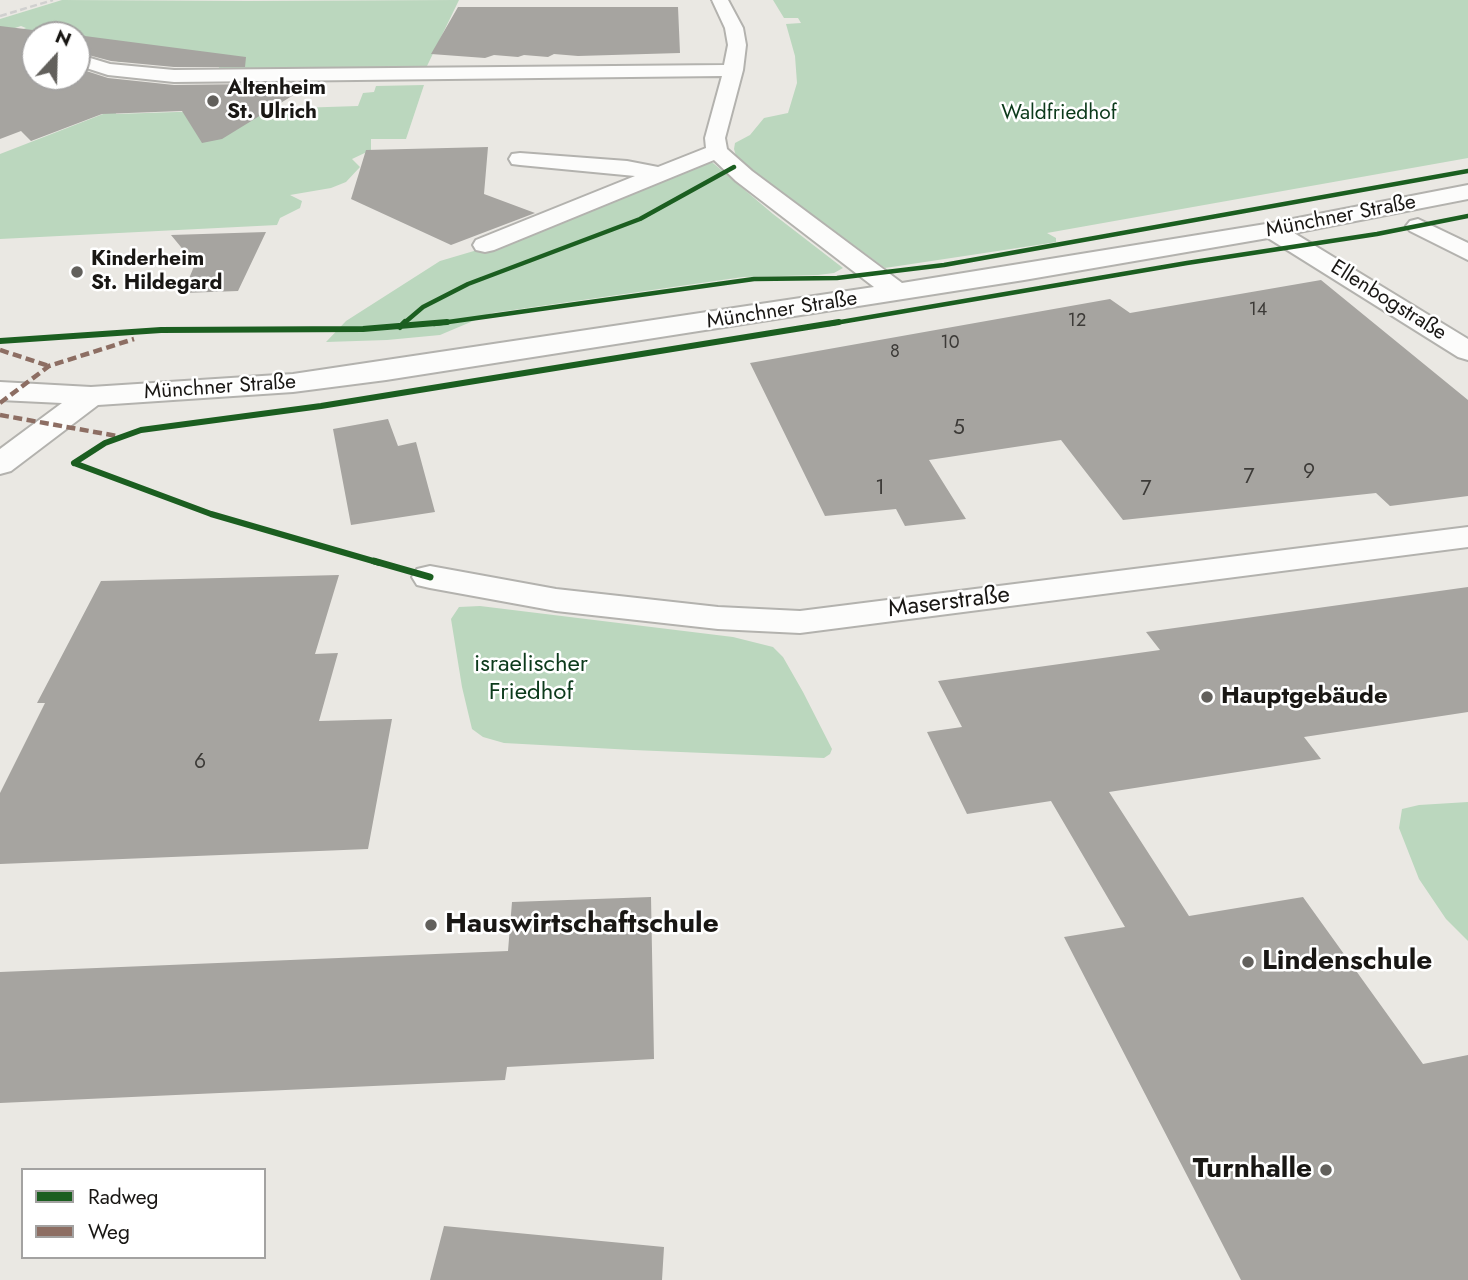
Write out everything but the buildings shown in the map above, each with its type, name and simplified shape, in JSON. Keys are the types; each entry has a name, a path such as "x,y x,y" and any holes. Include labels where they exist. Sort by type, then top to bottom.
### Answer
{"street":[{"path":"720,0 734,28 737,45 734,70 715,138 717,151 755,185 897,292"},
{"path":"91,64 108,69 174,76 734,70"},
{"path":"485,244 717,151"},
{"path":"520,159 627,168 660,174"},
{"name":"Münchner Straße","path":"0,391 91,396 211,390 386,371 897,292 1272,230 1468,192"},
{"path":"1418,226 1468,253"},
{"name":"Ellenbogstraße","path":"1272,230 1468,351"},
{"path":"0,464 91,396"},
{"name":"Maserstraße","path":"430,577 569,602 718,618 800,622 1468,537"}],"green space":[{"path":"62,0 459,0 427,66 217,71 223,60 119,62 91,51 91,21 21,21 21,26 0,33 0,19"},
{"name":"Waldfriedhof","path":"773,0 1468,0 1468,158 1047,233 1056,238 1056,242 885,268 736,156 735,143 750,135 764,118 788,113 797,83 795,56 786,24 801,23 798,18 784,18"},
{"path":"424,85 406,139 371,139 371,150 352,159 360,167 346,182 331,188 290,195 302,201 300,208 280,218 277,225 0,239 0,154 116,109 116,114 358,106 363,93 374,92 376,86"},
{"path":"703,162 713,163 843,268 834,273 743,277 492,313 440,335 326,342 346,321 440,261 501,243"},
{"name":"israelischer Friedhof","path":"480,606 733,637 773,647 783,657 803,692 832,749 830,754 824,758 633,750 504,743 483,737 472,729 451,619 459,607"},
{"path":"1468,802 1468,941 1446,919 1419,879 1399,828 1402,809 1419,805"}],"railway":[{"path":"0,16 53,0"}],"marked path":[{"path":"0,403 49,366 134,339"},
{"path":"0,350 49,366"},
{"path":"0,415 117,436"}],"cycle path":[{"path":"400,327 423,307 468,284 640,219 734,167"},
{"path":"0,341 161,330 363,329 420,326 754,279 837,278 944,265 1468,171"},
{"path":"74,463 105,443 141,430 321,406 641,356 1187,263 1377,234 1468,216"},
{"path":"74,463 211,514 430,577"}],"place":[{"name":"Altenheim St. Ulrich","path":"213,101"},
{"name":"Kinderheim St. Hildegard","path":"77,272"},
{"name":"Hauptgebäude","path":"1207,697"},
{"name":"Hauswirtschaftschule","path":"431,925"},
{"name":"Lindenschule","path":"1248,962"},
{"name":"Turnhalle","path":"1326,1170"}]}
